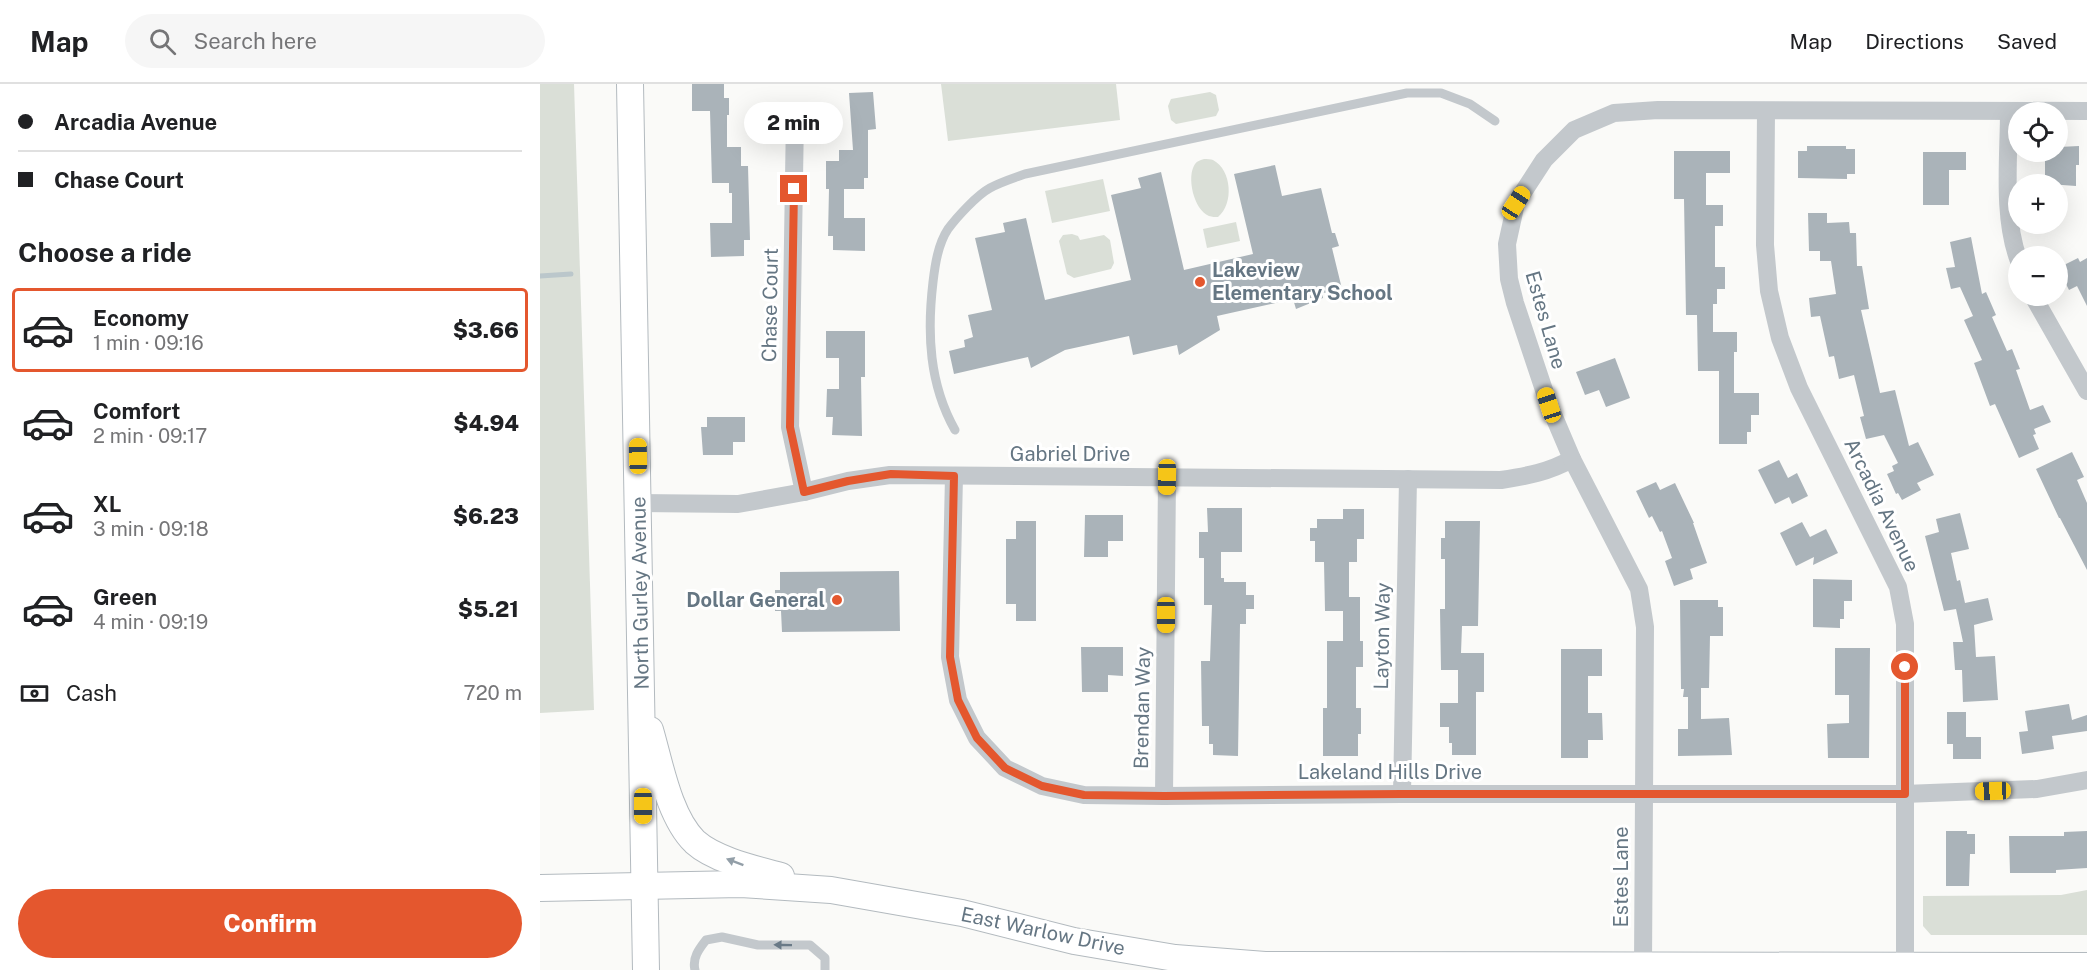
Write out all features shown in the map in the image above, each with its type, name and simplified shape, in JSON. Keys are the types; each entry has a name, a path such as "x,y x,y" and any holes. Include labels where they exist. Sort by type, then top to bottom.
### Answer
{"street":[{"name":"North Gurley Avenue","path":"630,84 646,970"},
{"name":"Estes Lane","path":"1643,965 1645,627 1639,589 1572,459 1549,405 1515,303 1509,279 1507,244 1516,203 1544,160 1574,130 1614,113 1658,110 2008,111"},
{"name":"Arcadia Avenue","path":"1766,111 1765,245 1769,291 1780,338 1799,388 1898,587 1905,624 1905,966"},
{"name":"Estes Lane","path":"2068,111 2087,111"},
{"name":"Chase Court","path":"795,117 790,427 804,492"},
{"path":"2009,162 2009,210 2015,246"},
{"path":"2039,306 2087,391"},
{"name":"Gabriel Drive","path":"638,503 738,504 891,474 1501,480 1552,470 1572,459"},
{"name":"Lakeland Hills Drive","path":"954,476 950,657 958,700 977,738 1005,768 1042,786 1084,795 1164,796 1905,794 2037,789 2087,780"},
{"name":"Brendan Way","path":"1164,796 1167,477"},
{"name":"Layton Way","path":"1402,794 1408,479"},
{"path":"641,700 676,813 695,841 711,852 751,868 831,890"},
{"name":"East Warlow Drive","path":"540,888 741,884 831,890 962,913 1074,941 1175,958 1265,965 2087,966"}],"lane":[{"path":"956,430 948,416 939,390 929,343 936,262 946,232 958,217 989,188 1025,174 1407,93 1441,93 1470,104 1495,121"},
{"path":"695,970 697,953 706,940 722,937 758,945 810,945 825,958 825,970"}],"shaded area":[{"path":"540,84 574,84 594,710 540,713"},
{"path":"941,84 1116,84 1120,120 948,141"},
{"path":"1210,92 1216,95 1219,110 1216,116 1176,124 1171,120 1168,106 1171,99"},
{"path":"1204,159 1212,160 1219,165 1224,171 1229,187 1227,204 1218,217 1204,213 1193,193 1192,170 1196,163"},
{"path":"1103,179 1110,211 1052,223 1045,191"},
{"path":"1236,222 1240,241 1207,248 1203,229"},
{"path":"1063,235 1078,236 1080,240 1104,235 1110,240 1114,263 1111,269 1074,278 1067,274 1059,241"},
{"path":"2087,890 2087,935 1931,935 1923,926 1923,896 2061,895"}],"building":[{"path":"692,84 724,84 724,98 729,98 727,147 741,147 741,166 748,166 750,240 744,240 744,256 711,257 710,223 732,223 732,193 729,193 729,183 712,183 710,111 692,111"},
{"path":"873,92 876,129 868,130 868,178 864,178 864,189 844,189 844,218 865,218 865,251 833,250 833,236 828,236 829,189 826,189 826,161 839,161 839,150 853,150 849,93"},
{"path":"1807,146 1846,146 1846,149 1855,149 1855,174 1847,174 1847,179 1798,178 1798,151 1807,151"},
{"path":"2079,146 2076,186 2068,185 2068,174 2045,174 2045,162 2068,162 2068,147"},
{"path":"1674,151 1730,151 1730,173 1706,173 1706,205 1723,205 1723,226 1715,226 1715,267 1725,267 1725,289 1717,289 1717,304 1713,304 1713,332 1737,332 1737,352 1734,352 1734,393 1759,393 1759,415 1751,415 1751,432 1747,432 1747,444 1719,444 1719,371 1698,371 1697,315 1686,315 1684,199 1674,199"},
{"path":"1923,152 1966,152 1966,170 1949,170 1949,205 1923,205"},
{"path":"1275,165 1282,196 1321,188 1332,233 1335,233 1339,246 1332,248 1342,289 1323,293 1323,298 1296,309 1293,299 1217,316 1220,330 1179,355 1177,345 1133,355 1129,336 1065,350 1031,368 1028,357 954,374 949,351 965,347 964,340 973,337 968,315 992,310 975,238 1005,232 1003,223 1026,218 1045,300 1131,280 1111,195 1141,188 1138,178 1161,172 1184,270 1253,254 1234,174"},
{"path":"1808,213 1827,213 1827,223 1849,222 1850,233 1856,233 1857,266 1862,266 1869,309 1861,310 1880,393 1895,390 1909,446 1918,442 1934,475 1917,483 1921,490 1902,500 1898,493 1896,494 1887,474 1894,471 1892,466 1898,463 1884,435 1866,439 1860,417 1864,416 1854,375 1839,379 1834,356 1829,357 1820,316 1811,317 1809,298 1836,294 1831,261 1820,261 1820,251 1809,251"},
{"path":"1971,237 1982,294 1986,292 1996,315 1992,317 2007,351 2012,349 2020,369 2016,370 2030,410 2043,405 2051,422 2034,429 2036,434 2033,435 2039,449 2019,458 1995,404 1990,406 1974,363 1982,360 1964,320 1973,316 1960,287 1951,289 1946,268 1955,267 1950,242"},
{"path":"2078,258 2080,262 2087,258 2087,306 2077,286 2069,290 2068,288 2068,263"},
{"path":"826,331 865,331 865,377 861,377 862,436 832,435 833,417 826,417 827,389 839,389 839,358 826,358"},
{"path":"1615,358 1630,398 1606,407 1599,390 1585,395 1576,372"},
{"path":"707,417 745,417 745,442 733,442 733,455 703,455 701,427 707,427"},
{"path":"2072,452 2084,477 2077,480 2087,503 2087,570 2036,469"},
{"path":"1779,460 1788,478 1797,473 1808,496 1792,504 1789,497 1775,504 1758,470"},
{"path":"1656,482 1660,490 1675,483 1694,523 1707,563 1690,569 1693,579 1674,586 1665,561 1672,558 1662,531 1660,532 1652,516 1649,518 1636,491"},
{"path":"1207,508 1242,508 1242,552 1221,552 1221,578 1224,578 1224,582 1246,582 1246,595 1254,595 1254,609 1246,609 1246,624 1240,624 1238,756 1213,755 1213,744 1209,744 1209,726 1202,726 1201,661 1210,661 1212,605 1204,605 1204,558 1199,558 1199,532 1208,532"},
{"path":"1343,509 1364,509 1364,539 1357,539 1357,562 1349,562 1349,597 1360,597 1360,641 1363,641 1363,667 1356,667 1356,708 1361,708 1361,734 1358,734 1358,756 1323,756 1323,708 1327,708 1327,641 1343,641 1343,611 1325,611 1324,562 1315,562 1315,541 1310,541 1310,528 1317,528 1317,519 1343,519"},
{"path":"1960,513 1969,549 1951,553 1965,603 1988,598 1993,620 1974,625 1976,657 1995,656 1998,700 1963,702 1962,670 1955,670 1953,642 1963,642 1956,609 1944,611 1925,536 1939,532 1936,519"},
{"path":"1085,515 1123,515 1123,541 1108,541 1108,557 1084,557"},
{"path":"1016,521 1036,521 1036,621 1016,621 1016,604 1006,604 1006,539 1016,539"},
{"path":"1445,521 1480,521 1478,626 1462,626 1461,653 1484,653 1484,692 1476,692 1476,755 1452,755 1449,727 1440,727 1440,703 1458,703 1458,670 1441,670 1440,609 1445,609 1445,559 1441,559 1441,538 1445,538"},
{"path":"1802,522 1810,537 1826,529 1838,553 1813,565 1814,557 1796,566 1780,533"},
{"name":"Dollar General","path":"899,571 900,631 782,632 781,611 775,611 775,590 780,590 780,572"},
{"path":"1813,579 1852,580 1852,601 1844,601 1844,619 1840,619 1840,628 1813,627"},
{"path":"1680,600 1718,600 1718,607 1723,607 1723,636 1710,636 1709,688 1701,688 1701,719 1729,718 1732,755 1678,756 1678,729 1688,729 1688,697 1683,697 1684,689 1681,689"},
{"path":"1081,647 1123,647 1123,676 1108,675 1108,692 1082,692"},
{"path":"1835,648 1870,648 1869,758 1828,758 1827,724 1849,723 1849,695 1835,695"},
{"path":"1561,649 1602,649 1602,676 1588,676 1588,713 1602,713 1603,740 1588,740 1588,758 1561,758"},
{"path":"2069,704 2072,720 2087,715 2087,731 2052,736 2054,749 2022,754 2019,732 2028,731 2025,711"},
{"path":"1947,712 1966,712 1966,737 1981,737 1981,759 1953,759 1953,744 1947,744"},
{"path":"1946,831 1967,831 1967,834 1975,834 1975,854 1970,854 1969,886 1946,886"},
{"path":"2087,831 2087,868 2056,870 2056,873 2010,873 2009,836 2064,836 2064,832"}],"waterway":[{"path":"540,276 571,274"}],"place":[{"name":"Lakeview Elementary School","path":"1200,282"},
{"name":"Dollar General","path":"837,600"}],"route":[{"path":"794,189 790,427 804,492 848,481 891,474 954,476 950,657 958,700 977,738 1005,768 1042,786 1084,795 1164,796 1905,794 1905,667"}]}
